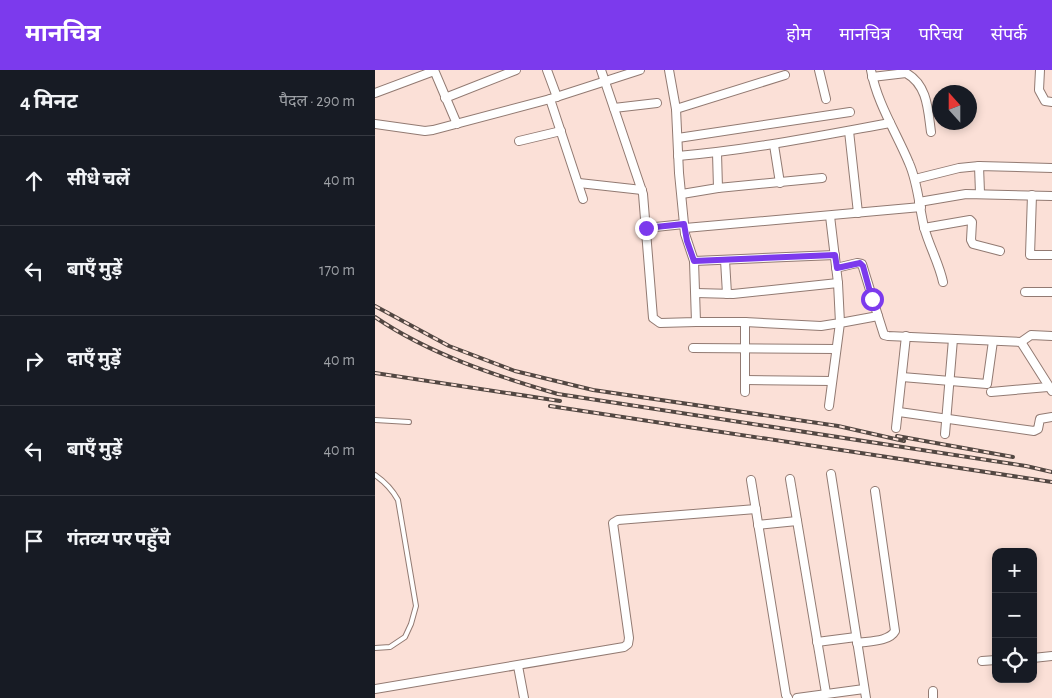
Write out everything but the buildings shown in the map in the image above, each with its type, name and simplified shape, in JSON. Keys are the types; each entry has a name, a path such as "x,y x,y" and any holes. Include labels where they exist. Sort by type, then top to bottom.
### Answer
{"street":[{"path":"375,93 434,70 457,124"},
{"path":"445,98 516,70"},
{"path":"547,70 561,131 583,199"},
{"path":"601,70 642,190 653,318 660,322 745,322 821,326 878,316"},
{"path":"375,124 425,131 553,98 640,70"},
{"path":"669,70 676,109 684,226 694,261 696,322"},
{"path":"819,70 826,99"},
{"path":"1040,70 1040,94 1045,101 1052,102"},
{"path":"931,132 926,99 916,80 906,73 872,74 889,123 909,162 915,179 924,228 938,261 943,282"},
{"path":"676,109 785,75"},
{"path":"614,108 657,104"},
{"path":"678,138 850,112"},
{"path":"678,156 774,145 889,123"},
{"path":"519,141 561,131"},
{"path":"849,131 858,213"},
{"path":"774,145 780,182"},
{"path":"717,153 718,188"},
{"path":"915,179 959,168 979,166 1052,168"},
{"path":"979,166 980,193"},
{"path":"681,194 718,188 822,178"},
{"path":"579,183 642,190"},
{"path":"646,228 858,213 920,205 960,194 1052,196"},
{"path":"1032,196 1030,255 1052,255"},
{"path":"829,406 840,324 837,268 830,216"},
{"path":"924,228 970,220 972,222 971,240 973,244 1000,251"},
{"path":"694,261 835,255"},
{"path":"725,260 727,294"},
{"path":"837,268 857,263 862,264 886,336 1021,342 1031,335 1052,336"},
{"path":"696,293 727,294 838,283"},
{"path":"1025,292 1052,292"},
{"path":"745,322 745,392"},
{"path":"896,428 906,336"},
{"path":"945,434 953,339"},
{"path":"902,377 987,384 993,341"},
{"path":"991,392 1050,389 1021,342"},
{"path":"693,348 836,348"},
{"path":"745,380 832,381"},
{"path":"899,412 946,417 1033,431 1038,429 1040,419 1052,417"},
{"path":"831,474 866,698"},
{"path":"790,479 826,693"},
{"path":"751,480 788,698"},
{"path":"817,642 888,638 895,630 875,491"},
{"path":"375,689 617,649 627,644 629,638 612,526 615,521 756,509"},
{"path":"758,525 797,521"},
{"path":"1037,658 1052,656"},
{"path":"982,661 992,660"},
{"path":"518,666 524,698"},
{"path":"797,698 864,688"}],"lane":[{"path":"375,420 409,422"},
{"path":"375,475 394,491 398,500 416,606 405,637 390,647 375,648"}],"railway":[{"path":"375,306 449,346 515,371 593,390 838,426 904,441"},
{"path":"375,317 418,342 463,363 558,394 1026,466 1052,472"},
{"path":"375,373 560,401"},
{"path":"550,406 1052,482"},
{"path":"897,436 1013,457"}],"route":[{"path":"646,228 684,224 685,234 694,261 835,255 837,268 857,263 862,264 872,299"}]}
